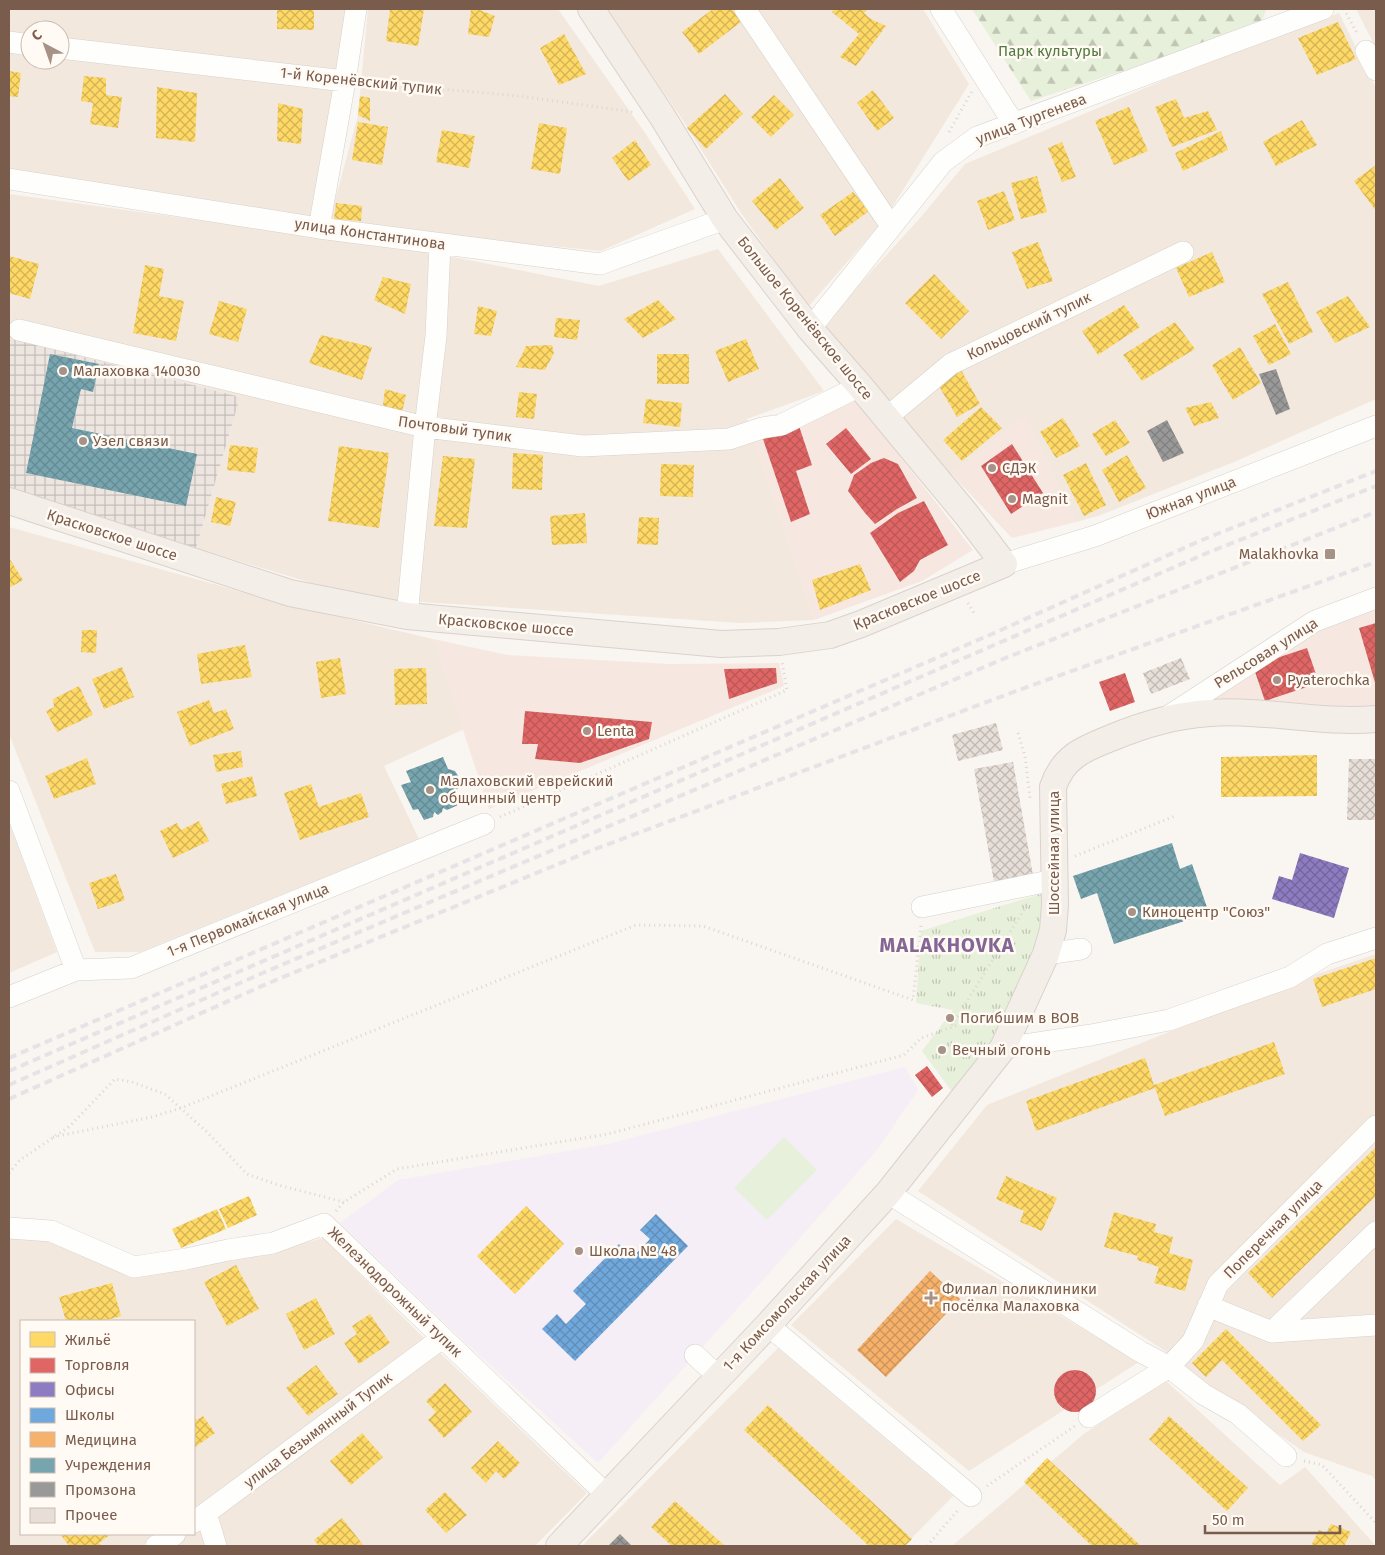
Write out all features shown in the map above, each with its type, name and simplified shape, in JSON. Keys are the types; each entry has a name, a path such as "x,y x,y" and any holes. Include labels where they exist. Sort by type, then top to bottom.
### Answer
{"main road":[{"name":"Большое Коренёвское шоссе","path":"590,9 662,116 725,219 810,329 860,386 1004,564"},
{"name":"Красковское шоссе","path":"9,501 290,593 408,616 721,644 779,642 830,634 861,624 1004,564"},
{"name":"Шоссейная улица","path":"1003,1048 1046,954 1053,930 1055,905 1047,882 1052,795 1057,773 1065,762 1078,752 1125,732 1162,720 1211,713 1376,719"},
{"name":"1-я Комсомольская улица","path":"559,1546 768,1325 888,1193 1003,1048"}],"street":[{"path":"319,228 356,9"},
{"path":"745,9 891,226"},
{"path":"941,9 1014,124"},
{"name":"улица Тургенева","path":"810,329 943,162 977,137 1323,9"},
{"name":"1-й Коренёвский тупик","path":"70,49 345,81"},
{"path":"1366,51 1376,70"},
{"name":"улица Константинова","path":"9,179 319,228 600,264 725,219"},
{"path":"408,616 425,427 436,336 440,244"},
{"name":"Кольцовский тупик","path":"886,418 951,364 1183,252"},
{"name":"Почтовый тупик","path":"19,330 425,427 583,446 729,439 762,428 781,425 860,386"},
{"name":"Южная улица","path":"1004,564 1095,536 1376,426"},
{"name":"Рельсовая улица","path":"1162,720 1315,620 1376,598"},
{"path":"9,791 76,970"},
{"name":"1-я Первомайская улица","path":"9,997 76,970 130,968 484,824"},
{"path":"922,907 1047,882"},
{"path":"1003,1048 1091,1035 1169,1020 1290,977 1327,954 1376,938"},
{"path":"1046,954 1081,949"},
{"name":"Поперечная улица","path":"1088,1417 1169,1367 1193,1341 1218,1284 1376,1126"},
{"path":"888,1193 1141,1352 1169,1367 1203,1394 1238,1414 1286,1456"},
{"name":"Железнодорожный тупик","path":"9,1228 50,1231 134,1267 273,1244 324,1224 608,1496"},
{"path":"1272,1332 1376,1232"},
{"path":"1208,1306 1272,1332 1376,1325"},
{"path":"768,1325 971,1496"},
{"name":"улица Безымянный Тупик","path":"200,1517 442,1338"},
{"path":"695,1355 719,1377"},
{"path":"200,1517 216,1546"},
{"path":"156,1546 173,1535"}],"path":[{"path":"1344,9 1366,51"},
{"name":"1-й Коренёвский тупик","path":"345,81 519,96 662,116"},
{"path":"966,599 974,613"},
{"path":"484,824 787,690 779,642"},
{"path":"1018,733 1024,756 1030,804"},
{"path":"952,1027 1047,882"},
{"path":"53,1137 181,1108 636,925 703,926 913,1000 922,907"},
{"path":"324,1224 344,1202 397,1170 608,1134 904,1055 921,1038 998,1010"},
{"path":"9,1173 20,1160 70,1126 115,1079 132,1082 165,1094 207,1132 247,1174 278,1185 344,1202"},
{"path":"927,1546 971,1496 1088,1417"},
{"path":"1286,1456 1322,1465 1376,1523"}],"shaded area":[{"path":"9,9 348,9 310,216 9,171"},
{"path":"368,9 558,9 643,130 695,209 601,251 329,223 358,115"},
{"path":"606,9 740,9 882,222 808,307 741,213 680,116"},
{"path":"753,9 923,9 969,84 888,214"},
{"path":"1356,9 1376,9 1376,48"},
{"path":"1339,13 1376,88 1376,399 1234,462 1098,516 1076,522 1025,416 952,475 820,328 920,218 965,164 1169,78"},
{"path":"9,194 423,251 599,286 718,249 824,391 747,419 814,620 740,623 361,598 196,548 240,397 9,338"},
{"path":"9,338 240,397 196,548 9,491"},
{"path":"853,396 973,550 922,581 814,620 753,438"},
{"path":"1025,415 1076,522 1012,538 952,475"},
{"path":"9,527 289,605 433,639 464,729 384,766 419,839 140,952 95,952 9,734"},
{"path":"1376,602 1376,711 1195,702 1317,623"},
{"path":"433,639 508,655 669,664 779,663 784,686 489,809"},
{"path":"9,822 57,952 9,973"},
{"path":"1376,954 1376,1481 1372,1476 1304,1452 1210,1386 1162,1349 918,1191 987,1105 1291,983"},
{"name":"Школа № 48","path":"905,1067 918,1090 877,1150 598,1463 467,1344 340,1223 398,1180 608,1144"},
{"path":"896,1219 1139,1362 969,1471 791,1325"},
{"path":"49,1237 130,1274 277,1250 323,1238 428,1342 195,1511 195,1320 20,1320 20,1535 159,1535 141,1546 9,1546 9,1238"},
{"path":"778,1348 953,1496 904,1546 582,1546"},
{"path":"437,1350 587,1493 535,1546 168,1546 185,1535 195,1535 195,1528"},
{"path":"1166,1381 1280,1485 1305,1467 1376,1546 952,1546 1085,1433"}],"green space":[{"name":"Парк культуры","path":"972,9 1267,9 1259,26 1031,101"},
{"path":"1043,893 1038,946 997,1042 956,1097 922,1051 953,1010 916,1003 921,931"},
{"path":"784,1137 817,1170 767,1220 734,1188"}],"building: Жильё":[{"path":"277,9 314,9 314,30 277,29"},
{"path":"390,9 424,9 418,46 386,41"},
{"path":"471,9 477,9 495,16 489,37 468,34"},
{"path":"713,9 732,9 741,22 699,54 682,32"},
{"path":"834,9 868,9 864,13 871,19 886,26 856,66 840,57 859,34 832,12"},
{"path":"1338,22 1356,59 1317,75 1298,38"},
{"path":"564,34 586,74 559,85 540,48"},
{"path":"9,71 21,73 18,97 9,96"},
{"path":"84,76 106,78 106,95 122,97 118,128 90,124 93,103 81,101"},
{"path":"157,87 197,93 195,142 156,138"},
{"path":"873,90 894,118 877,131 857,103"},
{"path":"725,94 743,114 706,149 687,128"},
{"path":"774,95 794,115 771,137 751,117"},
{"path":"360,96 370,98 370,121 358,115"},
{"path":"1176,99 1184,118 1208,111 1217,130 1172,147 1155,107"},
{"path":"278,103 303,109 301,144 277,141"},
{"path":"1129,107 1148,151 1114,165 1095,121"},
{"path":"1302,120 1317,145 1276,166 1263,142"},
{"path":"358,122 388,127 382,165 352,160"},
{"path":"539,123 567,128 560,174 531,169"},
{"path":"442,130 475,136 469,168 436,162"},
{"path":"1221,131 1228,150 1183,171 1175,153"},
{"path":"635,140 651,165 628,181 612,158"},
{"path":"1062,142 1076,177 1062,182 1048,148"},
{"path":"1376,165 1376,211 1354,181"},
{"path":"1037,176 1047,212 1021,219 1011,183"},
{"path":"780,178 804,208 776,230 752,201"},
{"path":"1004,191 1015,220 988,230 977,201"},
{"path":"853,192 869,211 835,236 820,215"},
{"path":"336,203 362,206 361,221 334,219"},
{"path":"1038,242 1053,281 1027,289 1012,252"},
{"path":"1212,252 1225,282 1189,297 1176,268"},
{"path":"9,256 39,264 30,299 9,293"},
{"path":"145,265 164,269 159,296 184,301 176,341 133,333"},
{"path":"934,274 969,311 941,339 905,303"},
{"path":"383,277 411,284 405,314 374,300"},
{"path":"1288,282 1313,332 1289,344 1262,294"},
{"path":"1348,296 1370,327 1335,343 1316,312"},
{"path":"658,300 676,319 643,338 624,319"},
{"path":"219,301 247,309 238,342 209,334"},
{"path":"1124,305 1140,327 1098,355 1082,331"},
{"path":"478,306 497,311 491,336 474,334"},
{"path":"556,318 580,320 577,340 554,337"},
{"path":"1175,322 1195,349 1142,381 1123,355"},
{"path":"1275,324 1291,354 1269,365 1253,336"},
{"path":"321,335 372,347 362,380 309,363"},
{"path":"746,339 759,369 728,382 715,351"},
{"path":"552,345 554,353 545,370 516,367 526,346"},
{"path":"1240,347 1261,383 1233,400 1212,365"},
{"path":"657,354 689,354 689,384 657,384"},
{"path":"960,368 980,404 957,417 936,381"},
{"path":"385,389 406,395 402,412 383,405"},
{"path":"519,392 537,394 534,419 516,417"},
{"path":"646,399 682,403 680,427 643,423"},
{"path":"1211,402 1219,418 1194,426 1185,408"},
{"path":"981,407 1002,428 962,461 943,440"},
{"path":"1063,418 1080,446 1056,458 1040,432"},
{"path":"1115,420 1130,443 1106,456 1092,434"},
{"path":"230,445 258,448 255,473 227,470"},
{"path":"339,446 389,453 379,528 328,521"},
{"path":"513,453 543,455 542,490 512,489"},
{"path":"1127,455 1146,488 1119,502 1102,470"},
{"path":"443,456 475,459 467,528 434,526"},
{"path":"1086,463 1106,505 1084,516 1063,475"},
{"path":"661,464 694,465 693,497 660,496"},
{"path":"216,497 236,502 230,526 211,522"},
{"path":"585,513 587,543 552,545 550,516"},
{"path":"639,517 659,518 658,545 637,544"},
{"path":"9,558 23,580 9,588"},
{"path":"860,564 871,590 820,610 812,580"},
{"path":"82,630 97,630 96,653 81,652"},
{"path":"245,645 252,677 201,684 197,654"},
{"path":"340,658 346,694 321,698 316,662"},
{"path":"122,667 134,697 104,709 92,679"},
{"path":"426,668 427,704 395,705 394,669"},
{"path":"79,686 93,715 57,732 46,711 54,707 53,699"},
{"path":"209,700 214,713 226,709 234,729 190,746 177,712"},
{"path":"241,751 243,767 216,772 213,755"},
{"path":"1317,755 1317,796 1221,797 1221,757"},
{"path":"87,758 96,784 54,799 45,776"},
{"path":"252,776 257,796 226,804 221,784"},
{"path":"311,784 319,807 361,793 369,817 300,840 284,793"},
{"path":"199,821 209,841 173,858 160,831 177,823 181,830"},
{"path":"116,874 125,900 98,909 89,883"},
{"path":"1376,958 1376,989 1322,1007 1313,979"},
{"path":"1274,1042 1285,1074 1165,1116 1155,1088 1036,1131 1026,1101 1145,1058 1154,1085"},
{"path":"1376,1147 1376,1196 1272,1298 1248,1273"},
{"path":"1006,1176 1057,1198 1042,1231 1020,1222 1024,1211 996,1199"},
{"path":"249,1196 257,1215 228,1228 219,1209"},
{"path":"526,1206 564,1244 515,1294 477,1256"},
{"path":"217,1209 226,1229 181,1248 172,1229"},
{"path":"1114,1212 1156,1224 1154,1232 1173,1237 1169,1253 1193,1260 1185,1291 1154,1283 1159,1267 1137,1260 1138,1256 1104,1247"},
{"path":"236,1265 259,1309 227,1326 204,1282"},
{"path":"112,1283 121,1316 107,1320 66,1320 59,1297"},
{"path":"316,1298 335,1334 304,1350 286,1314"},
{"path":"370,1314 390,1343 359,1364 344,1343 357,1334 352,1326"},
{"path":"1226,1329 1321,1425 1303,1441 1222,1360 1206,1377 1192,1363"},
{"path":"316,1365 338,1394 308,1416 286,1388"},
{"path":"445,1383 472,1412 444,1438 428,1420 436,1412 426,1401"},
{"path":"768,1405 912,1539 905,1546 869,1546 744,1430"},
{"path":"203,1416 215,1433 195,1447 195,1417 197,1420"},
{"path":"1169,1416 1248,1488 1227,1511 1149,1439"},
{"path":"362,1433 383,1457 351,1485 330,1461"},
{"path":"498,1441 520,1463 504,1479 496,1471 486,1483 471,1468"},
{"path":"1047,1458 1141,1546 1092,1546 1024,1482"},
{"path":"445,1492 467,1515 446,1533 425,1510"},
{"path":"675,1501 725,1546 672,1546 651,1527"},
{"path":"342,1518 364,1546 319,1546 314,1540"},
{"path":"1331,1524 1351,1532 1344,1546 1311,1546 1319,1530 1326,1533"},
{"path":"61,1535 110,1535 99,1543 102,1546 69,1546"}],"building: Торговля":[{"path":"799,426 812,465 796,471 810,514 791,522 763,439"},
{"path":"846,428 871,459 851,474 826,444"},
{"path":"1012,444 1043,493 1011,514 981,466"},
{"path":"884,458 898,464 917,498 875,524 848,491 854,475 871,463"},
{"path":"924,501 948,545 920,560 914,571 900,582 870,533 898,513"},
{"path":"1376,623 1376,686 1359,628"},
{"path":"1307,648 1319,683 1265,701 1253,666"},
{"path":"776,668 777,683 729,699 724,669"},
{"path":"1125,673 1135,702 1110,711 1099,682"},
{"name":"Lenta","path":"525,711 652,722 649,739 580,763 535,759 538,744 522,744"},
{"path":"927,1066 943,1088 932,1097 915,1075"},
{"path":"1071,1370 1079,1370 1090,1376 1096,1391 1090,1406 1079,1412 1071,1412 1060,1406 1054,1395 1054,1387 1060,1376"}],"building: Офисы":[{"path":"1300,853 1349,868 1334,918 1272,899 1279,876 1292,880"}],"building: Школы":[{"path":"656,1214 688,1246 575,1361 542,1329 557,1314 566,1324 586,1304 573,1291 619,1244 632,1258 650,1239 640,1230"}],"building: Медицина":[{"path":"930,1271 960,1299 886,1377 857,1350"}],"building: Учреждения":[{"name":"Узел связи","path":"50,354 99,364 93,392 81,389 72,428 197,454 186,506 26,473"},
{"name":"Малаховский еврейский общинный центр","path":"443,757 448,769 455,771 460,779 459,787 451,796 454,804 457,803 458,805 447,810 443,808 442,812 438,815 434,812 433,817 424,820 418,809 413,810 401,785 411,782 406,771"},
{"path":"1172,843 1180,869 1192,864 1209,913 1114,944 1097,893 1081,899 1073,876"}],"building: Промзона":[{"path":"1276,369 1290,409 1276,415 1259,374"},
{"path":"1167,420 1184,453 1163,462 1147,431"},
{"path":"620,1534 632,1546 608,1546"}],"building: Прочее":[{"path":"1181,658 1190,679 1151,694 1143,673"},
{"path":"996,723 1003,750 958,761 952,735"},
{"path":"1349,759 1376,759 1376,820 1347,820"},
{"path":"1013,762 1033,875 994,882 974,769"}],"railway":[{"path":"9,1058 992,634 1202,540 1376,471"},
{"path":"9,1071 1207,553 1376,486"},
{"path":"9,1085 265,972 1003,659 1376,512"},
{"path":"9,1099 271,982 590,851 1016,691 1376,562"}],"place":[{"name":"Малаховка 140030","path":"63,371"},
{"name":"Узел связи","path":"83,441"},
{"name":"СДЭК","path":"992,468"},
{"name":"Magnit","path":"1012,499"},
{"name":"Malakhovka","path":"1330,554"},
{"name":"Pyaterochka","path":"1277,680"},
{"name":"Lenta","path":"587,731"},
{"name":"Малаховский еврейский общинный центр","path":"430,790"},
{"name":"Киноцентр \"Союз\"","path":"1132,912"},
{"name":"Погибшим в ВОВ","path":"950,1018"},
{"name":"Вечный огонь","path":"942,1050"},
{"name":"Школа № 48","path":"579,1251"},
{"name":"Филиал поликлиники посёлка Малаховка","path":"931,1298"}],"district":[{"name":"MALAKHOVKA","path":"947,945"}]}
